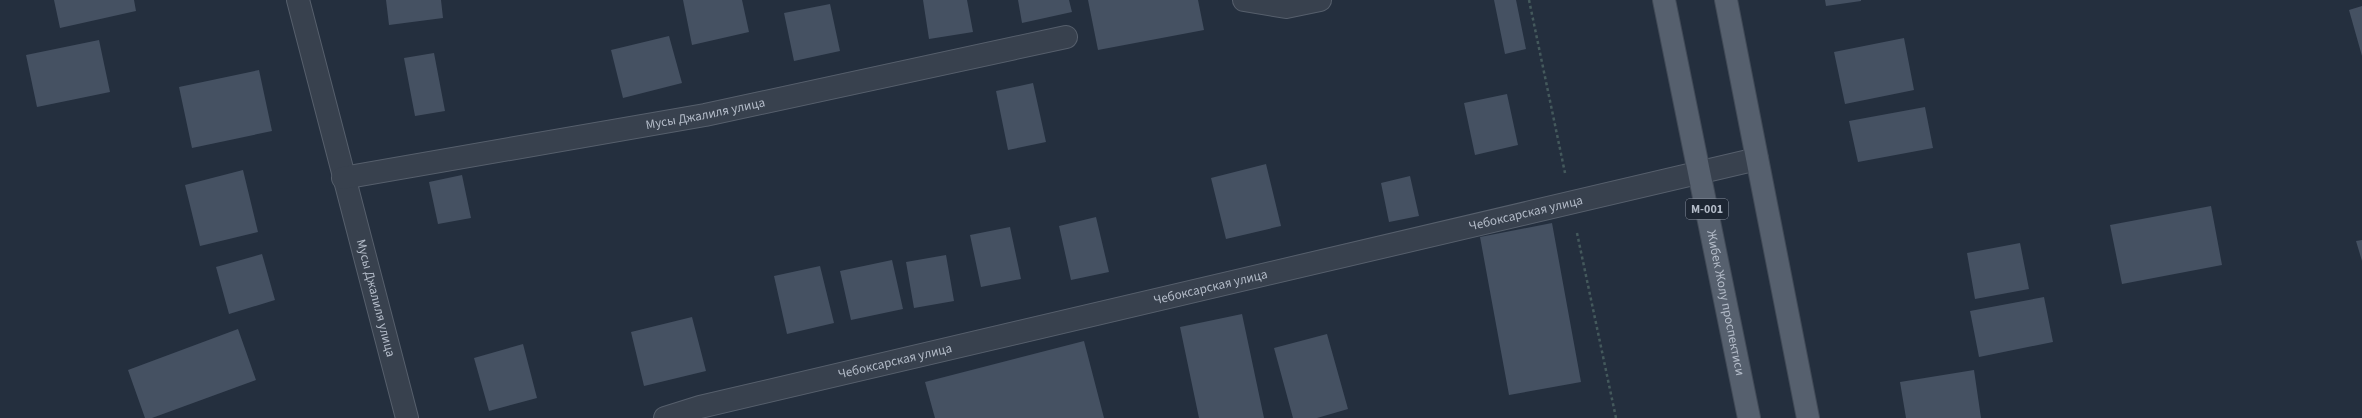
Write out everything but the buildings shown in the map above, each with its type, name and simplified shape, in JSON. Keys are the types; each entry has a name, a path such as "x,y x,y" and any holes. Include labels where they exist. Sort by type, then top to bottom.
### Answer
{"main road":[{"name":"Жибек Жолу проспектиси","path":"1664,0 1749,418"},
{"path":"1726,0 1808,418"}],"street":[{"name":"Мусы Джалиля улица","path":"298,0 342,178 407,418"},
{"path":"1244,0 1286,7 1320,0"},
{"name":"Мусы Джалиля улица","path":"342,178 705,116 1066,37"},
{"name":"Чебоксарская улица","path":"665,418 708,405 1757,159"}]}
